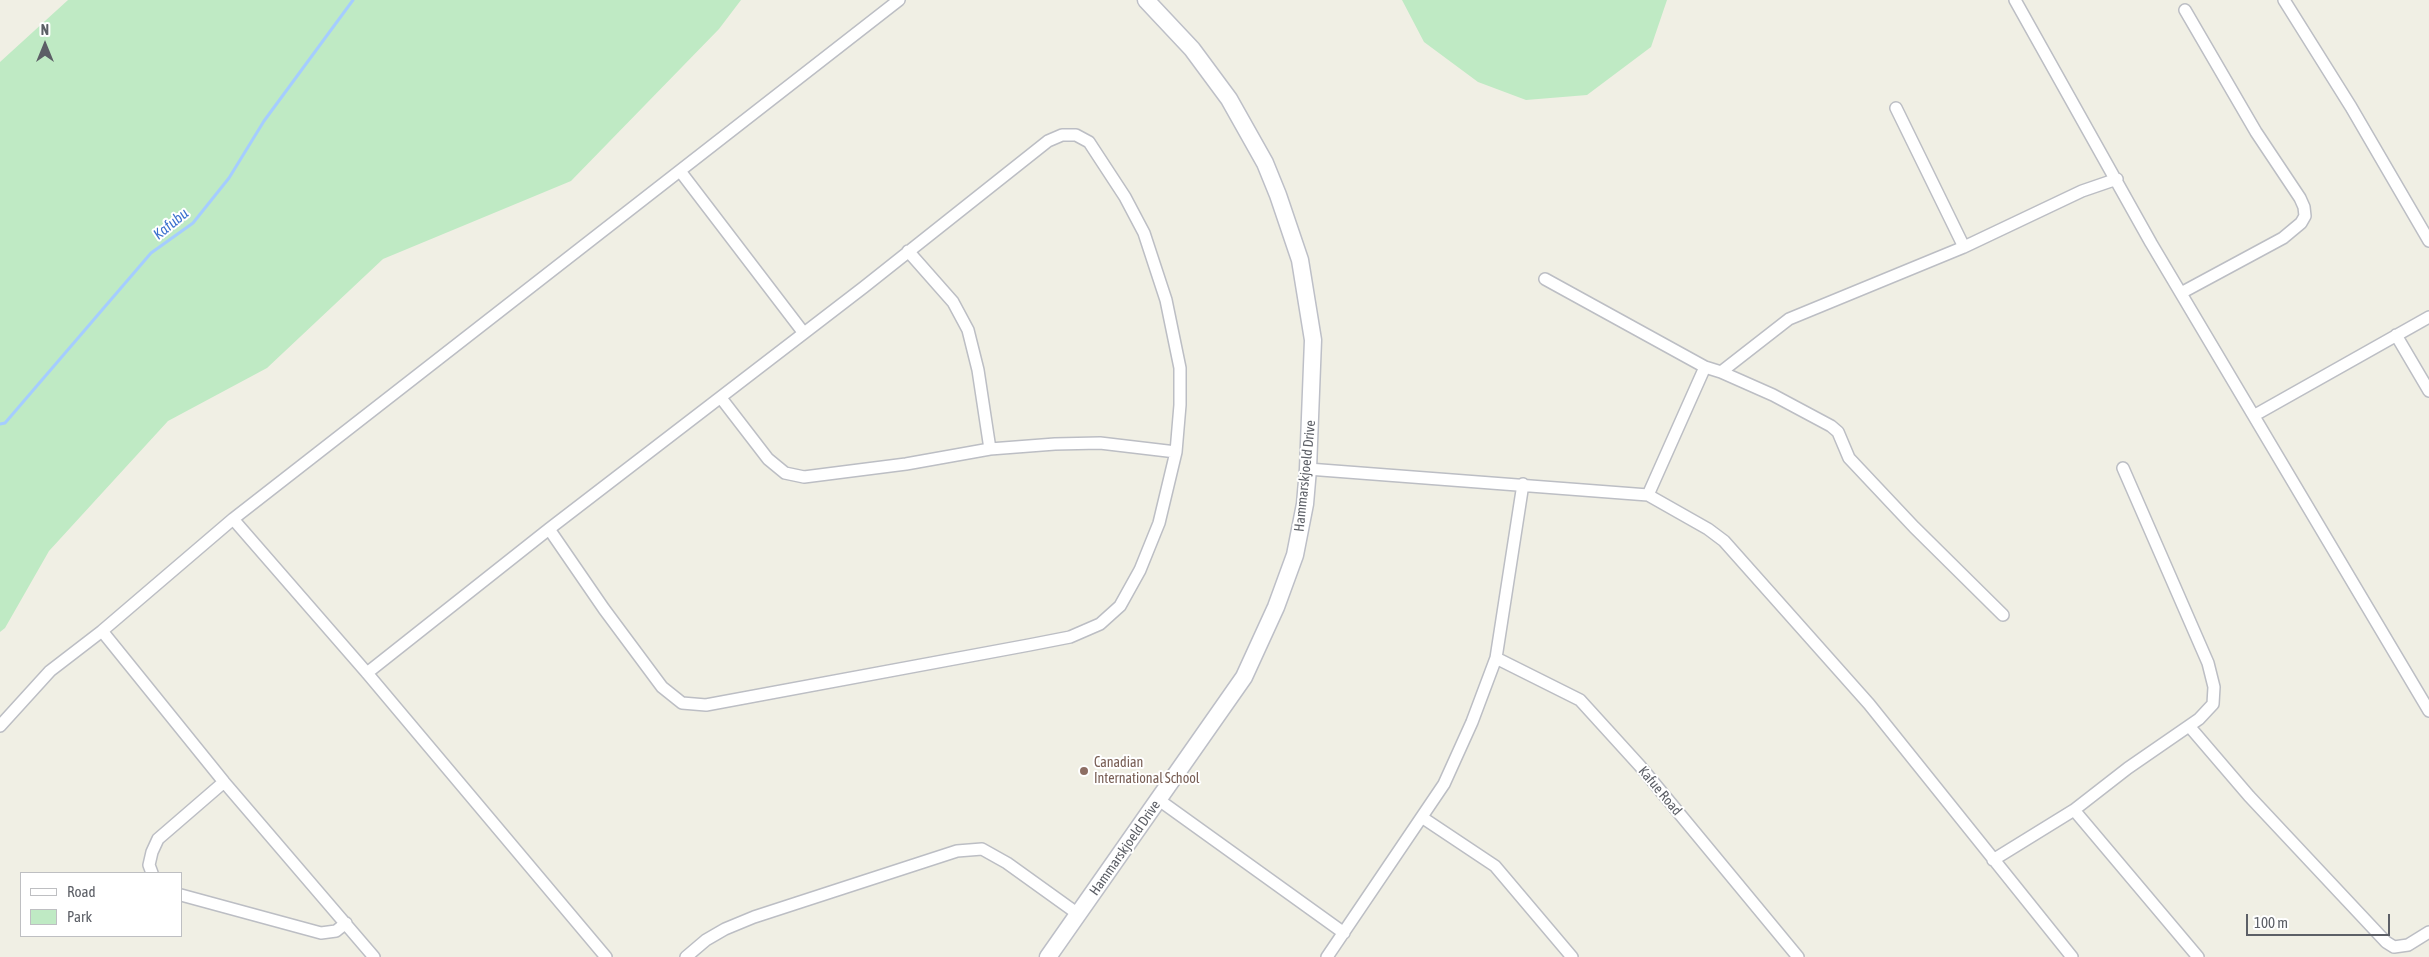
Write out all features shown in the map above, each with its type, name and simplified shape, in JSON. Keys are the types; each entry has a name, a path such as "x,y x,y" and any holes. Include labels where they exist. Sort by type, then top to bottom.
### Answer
{"main road":[{"name":"Hammarskjoeld Drive","path":"1048,957 1244,676 1276,607 1295,554 1305,504 1313,340 1300,260 1265,163 1229,98 1192,49 1146,0"}],"street":[{"path":"0,726 50,671 102,631 233,519 899,0"},
{"path":"2015,0 2181,293 2429,711"},
{"path":"2284,0 2351,108 2429,241"},
{"path":"2181,293 2243,261 2282,238 2301,223 2305,216 2300,198 2256,132 2184,10"},
{"path":"1896,108 1964,248"},
{"path":"367,673 549,529 721,398 1048,142 1062,135 1076,135 1089,142 1125,197 1144,233 1164,292 1180,368 1180,405 1176,452 1159,523 1140,570 1120,606 1100,624 1070,637 706,705 682,702 662,687 604,610 549,529"},
{"path":"680,171 803,332"},
{"path":"1721,372 1789,319 1964,248 2082,191 2117,179"},
{"path":"908,252 953,302 968,330 978,370 990,449"},
{"path":"1545,279 1705,367 1773,395 1831,426 1838,432 1849,458 1914,527 2003,615"},
{"path":"2255,415 2429,318"},
{"path":"2396,335 2429,391"},
{"path":"1648,496 1705,367"},
{"path":"721,398 768,459 785,473 804,477 906,464 990,449 1100,443 1176,452"},
{"path":"1993,860 2074,810 2210,710 2213,704 2212,679 2208,663 2123,468"},
{"path":"1308,469 1523,484 1648,496 1708,529 1724,541 1869,704 2072,957"},
{"path":"1327,957 1423,818 1448,775 1472,722 1496,658 1523,484"},
{"path":"233,519 367,673 606,957"},
{"path":"102,631 224,782 346,922 374,957"},
{"name":"Kafue Road","path":"1496,658 1580,700 1640,766 1798,957"},
{"path":"2189,726 2248,796 2386,942 2394,946 2408,945 2429,932"},
{"path":"152,872 149,865 150,859 158,839 224,782"},
{"path":"1159,800 1344,933"},
{"path":"2074,810 2198,957"},
{"path":"1423,818 1495,866 1572,957"},
{"path":"686,957 706,940 725,929 754,917 957,851 982,849 1007,863 1078,914"},
{"path":"182,894 321,933 336,931 346,922"}],"green space":[{"path":"68,0 741,0 719,29 571,181 383,259 267,368 168,421 49,551 5,628 0,632 0,62"},
{"path":"1402,0 1667,0 1651,47 1587,95 1526,100 1478,82 1424,42"}],"waterway":[{"name":"Kafubu","path":"0,424 5,423 151,253 193,223 229,178 264,121 353,0"}],"place":[{"name":"Canadian International School","path":"1084,771"}]}
